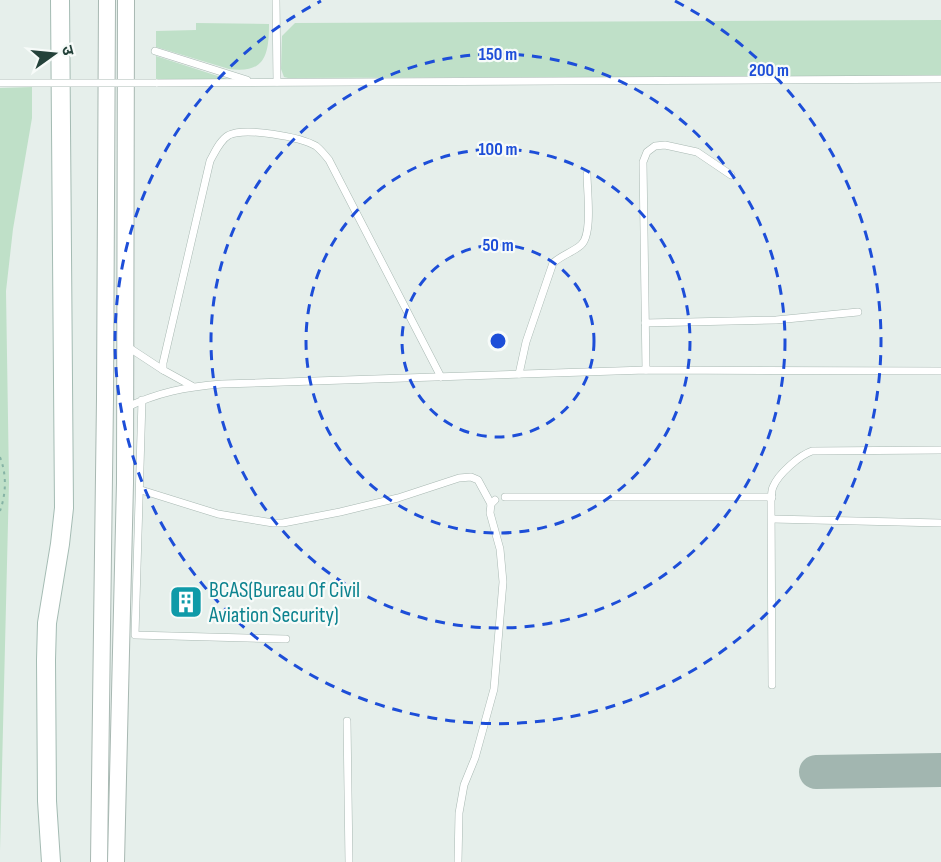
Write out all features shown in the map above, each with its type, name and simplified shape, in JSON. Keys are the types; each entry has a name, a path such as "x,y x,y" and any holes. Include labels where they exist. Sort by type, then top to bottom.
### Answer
{"main road":[{"path":"51,862 47,801 47,623 64,508 60,0"}],"street":[{"path":"99,862 107,0"},
{"path":"116,862 126,346 126,0"}],"lane":[{"path":"276,0 277,82"},
{"path":"156,51 253,82"},
{"path":"0,83 941,79"},
{"path":"163,370 210,161 227,136 238,132 253,132 304,141 318,147 329,160 441,377"},
{"path":"646,370 643,162 646,152 655,146 666,145 697,152 731,175"},
{"path":"519,375 526,342 553,263 585,241 588,230 587,174"},
{"path":"645,323 776,320 858,312"},
{"path":"126,346 192,386"},
{"path":"125,408 163,392 192,386 646,370 941,371"},
{"path":"142,400 135,635 286,639"},
{"path":"772,685 772,497 777,479 804,454 822,451 941,450"},
{"path":"141,490 218,514 283,523 398,498 459,478 471,477 478,480 493,502 490,513 500,549 503,582 501,624 494,689 475,758 464,785 459,813 458,862"},
{"path":"505,497 772,497"},
{"path":"772,519 941,523"},
{"path":"347,721 349,862"}],"path":[{"path":"0,457 5,488 0,511"}],"green space":[{"path":"941,20 941,76 288,78 284,77 281,69 282,36 295,23"},
{"path":"196,23 269,24 268,45 263,60 250,68 229,69 156,47 156,31 196,30"},
{"path":"156,56 230,80 156,79"},
{"path":"32,87 32,118 13,229 6,291 9,482 0,851 0,88"}],"taxiway":[{"path":"816,772 941,770"}],"place":[{"name":"BCAS(Bureau Of Civil Aviation Security)","path":"186,602"}]}
